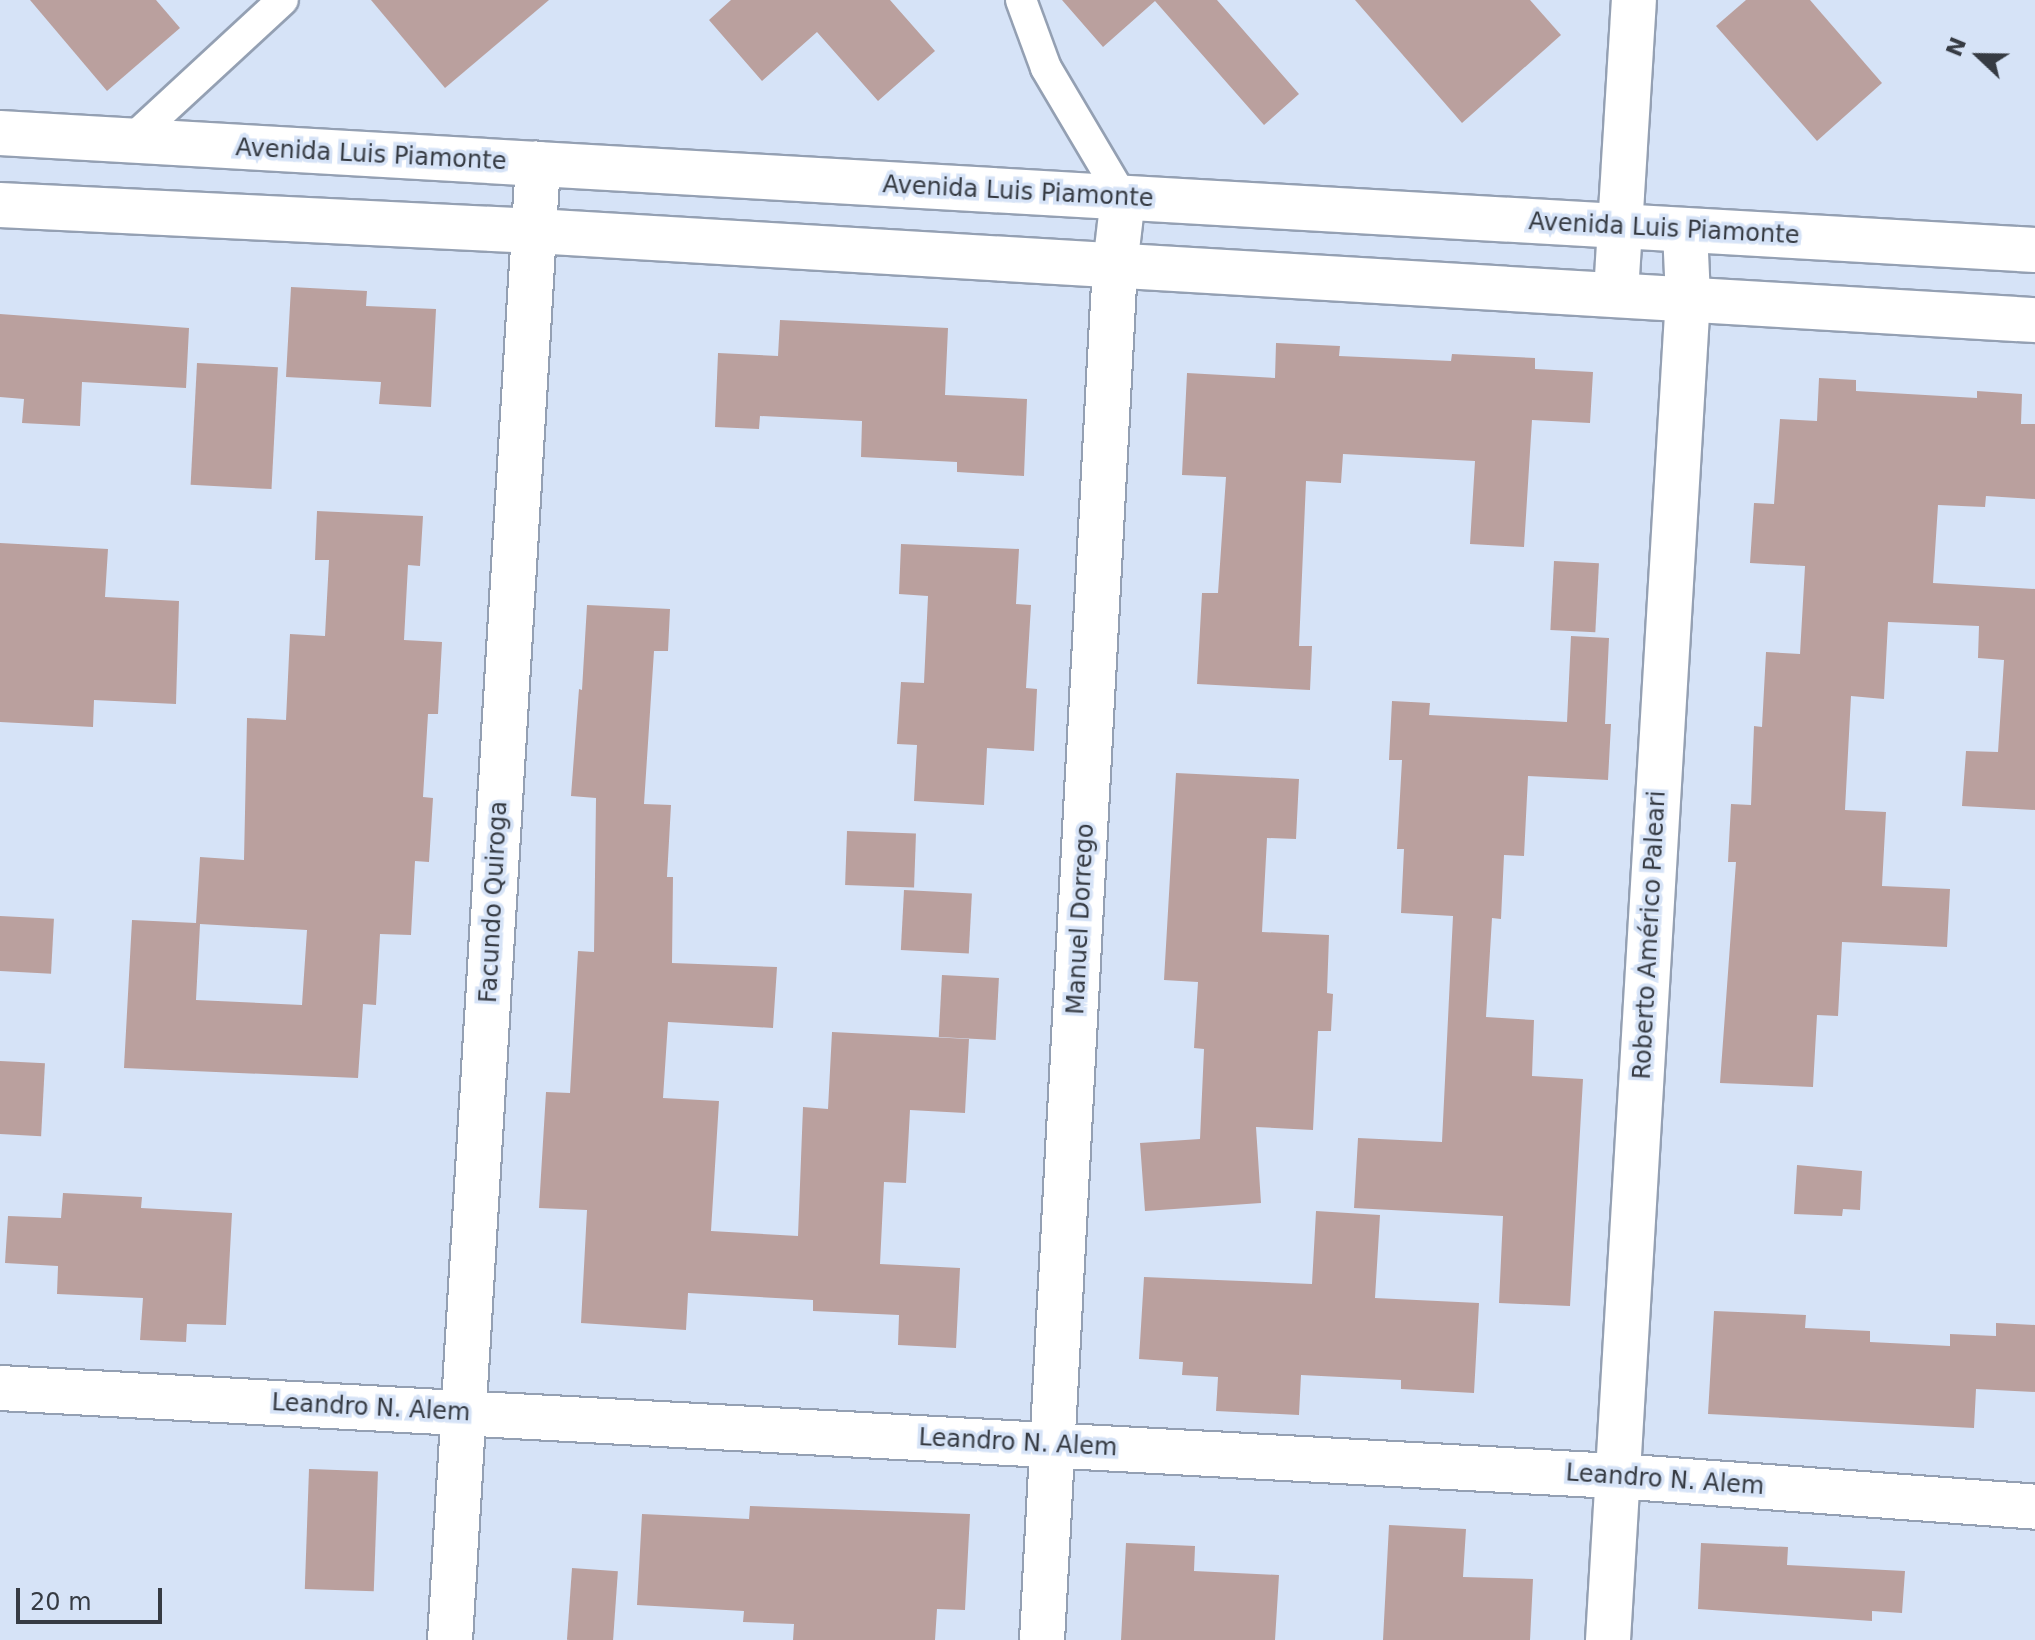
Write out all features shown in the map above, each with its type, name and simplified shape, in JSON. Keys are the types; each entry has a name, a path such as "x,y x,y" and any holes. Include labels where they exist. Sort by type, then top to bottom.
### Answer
{"street":[{"path":"1616,293 1634,0"},
{"name":"Avenida Luis Piamonte","path":"0,133 2035,250"},
{"name":"Facundo Quiroga","path":"450,1640 538,164"},
{"name":"Manuel Dorrego","path":"1042,1640 1115,266 1123,198"},
{"path":"0,205 535,231 1688,297 2035,320"},
{"name":"Roberto Américo Paleari","path":"1608,1640 1688,297 1685,230"},
{"name":"Leandro N. Alem","path":"0,1388 1617,1476 2035,1507"}],"lane":[{"path":"130,141 283,0"},
{"path":"1021,0 1046,68 1123,198"}],"building":[{"path":"30,0 156,0 180,28 107,91"},
{"path":"371,0 549,0 445,88"},
{"path":"731,0 890,0 935,51 878,101 817,32 762,81 709,20"},
{"path":"1062,0 1217,0 1299,94 1264,125 1155,1 1103,47"},
{"path":"1355,0 1530,0 1561,35 1462,123"},
{"path":"1746,0 1810,0 1882,83 1817,141 1716,26"},
{"path":"291,287 367,291 366,306 436,309 431,407 379,404 381,382 286,377"},
{"path":"0,314 189,328 186,388 82,382 80,426 22,423 24,399 0,397"},
{"path":"780,320 948,328 945,395 1027,399 1024,476 957,472 957,462 861,457 862,421 760,416 759,429 715,427 718,353 778,356"},
{"path":"1276,343 1340,346 1339,356 1451,361 1452,354 1535,358 1535,369 1593,372 1590,423 1532,420 1524,547 1470,544 1475,461 1343,454 1341,483 1306,481 1299,646 1312,646 1310,690 1197,684 1202,593 1218,593 1226,477 1182,475 1187,373 1275,378"},
{"path":"197,363 278,367 272,489 191,485"},
{"path":"1819,378 1856,380 1856,391 1977,398 1977,391 2022,394 2021,424 2035,424 2035,499 1986,496 1985,507 1938,505 1933,583 2035,589 2035,810 1962,806 1966,751 1998,752 2004,660 1978,658 1979,626 1888,622 1884,699 1851,696 1845,810 1886,812 1882,886 1950,889 1947,947 1842,942 1838,1016 1817,1015 1813,1087 1720,1083 1736,862 1728,862 1731,804 1751,805 1754,726 1762,727 1766,652 1800,654 1805,566 1750,563 1754,503 1774,504 1780,419 1817,421"},
{"path":"317,511 423,516 420,566 408,565 404,640 442,642 438,714 428,714 423,797 433,798 429,862 415,861 411,935 380,934 376,1005 363,1004 358,1078 124,1068 132,920 196,923 200,857 244,860 247,718 286,720 290,634 325,636 329,560 315,560","holes":["200,924 307,930 302,1005 196,1000"]},
{"path":"0,543 108,549 105,597 179,601 176,704 94,700 93,727 0,722"},
{"path":"901,544 1019,549 1016,604 1031,605 1026,688 1037,689 1034,751 987,748 984,805 914,801 917,745 897,744 901,682 924,683 928,596 899,594"},
{"path":"1554,561 1599,563 1595,632 1550,630"},
{"path":"587,605 670,609 668,651 654,651 644,804 671,805 667,877 673,877 672,963 777,967 773,1028 668,1022 663,1098 719,1101 711,1231 798,1236 803,1107 828,1109 832,1032 969,1039 965,1113 910,1110 906,1183 884,1182 880,1264 960,1268 956,1348 898,1345 899,1315 813,1311 813,1300 688,1293 686,1330 581,1323 587,1210 539,1208 546,1092 570,1093 578,951 594,952 596,798 571,796"},
{"path":"1571,636 1609,638 1605,724 1611,724 1608,780 1528,776 1524,856 1504,855 1501,919 1492,918 1486,1017 1534,1020 1532,1076 1583,1079 1570,1306 1499,1303 1503,1216 1354,1208 1358,1138 1442,1142 1453,916 1401,913 1404,849 1397,849 1402,760 1389,760 1392,701 1430,703 1429,715 1567,722"},
{"path":"1176,773 1299,779 1296,839 1267,838 1262,932 1329,935 1327,993 1333,994 1331,1031 1318,1031 1313,1130 1256,1127 1261,1203 1145,1211 1140,1143 1200,1139 1204,1049 1194,1048 1198,982 1164,980"},
{"path":"847,831 916,833 914,887 845,885"},
{"path":"904,890 972,894 969,953 901,950"},
{"path":"0,916 54,919 51,974 0,971"},
{"path":"942,975 999,978 996,1040 939,1037"},
{"path":"0,1061 45,1063 41,1136 0,1134"},
{"path":"1797,1165 1862,1171 1860,1210 1843,1209 1842,1216 1794,1214"},
{"path":"63,1193 142,1197 141,1208 232,1213 226,1325 187,1324 186,1342 140,1340 143,1298 57,1294 58,1266 5,1263 8,1216 61,1218"},
{"path":"1316,1211 1380,1215 1375,1298 1479,1303 1474,1393 1401,1389 1401,1380 1301,1375 1299,1415 1216,1411 1218,1377 1182,1375 1183,1362 1139,1359 1144,1277 1312,1284"},
{"path":"1714,1311 1806,1315 1805,1328 1870,1331 1870,1342 1950,1346 1950,1334 1996,1336 1996,1323 2035,1325 2035,1392 1976,1389 1974,1428 1708,1414"},
{"path":"309,1469 378,1471 374,1591 305,1589"},
{"path":"750,1506 970,1514 965,1610 937,1609 935,1640 793,1640 794,1624 743,1622 744,1611 637,1605 642,1514 749,1519"},
{"path":"1389,1525 1466,1529 1463,1577 1533,1579 1530,1640 1383,1640"},
{"path":"1126,1543 1195,1546 1194,1571 1279,1575 1275,1640 1121,1640"},
{"path":"1701,1543 1788,1547 1787,1565 1905,1571 1902,1613 1872,1611 1872,1621 1698,1609"},
{"path":"572,1568 618,1571 613,1640 567,1640"}]}
